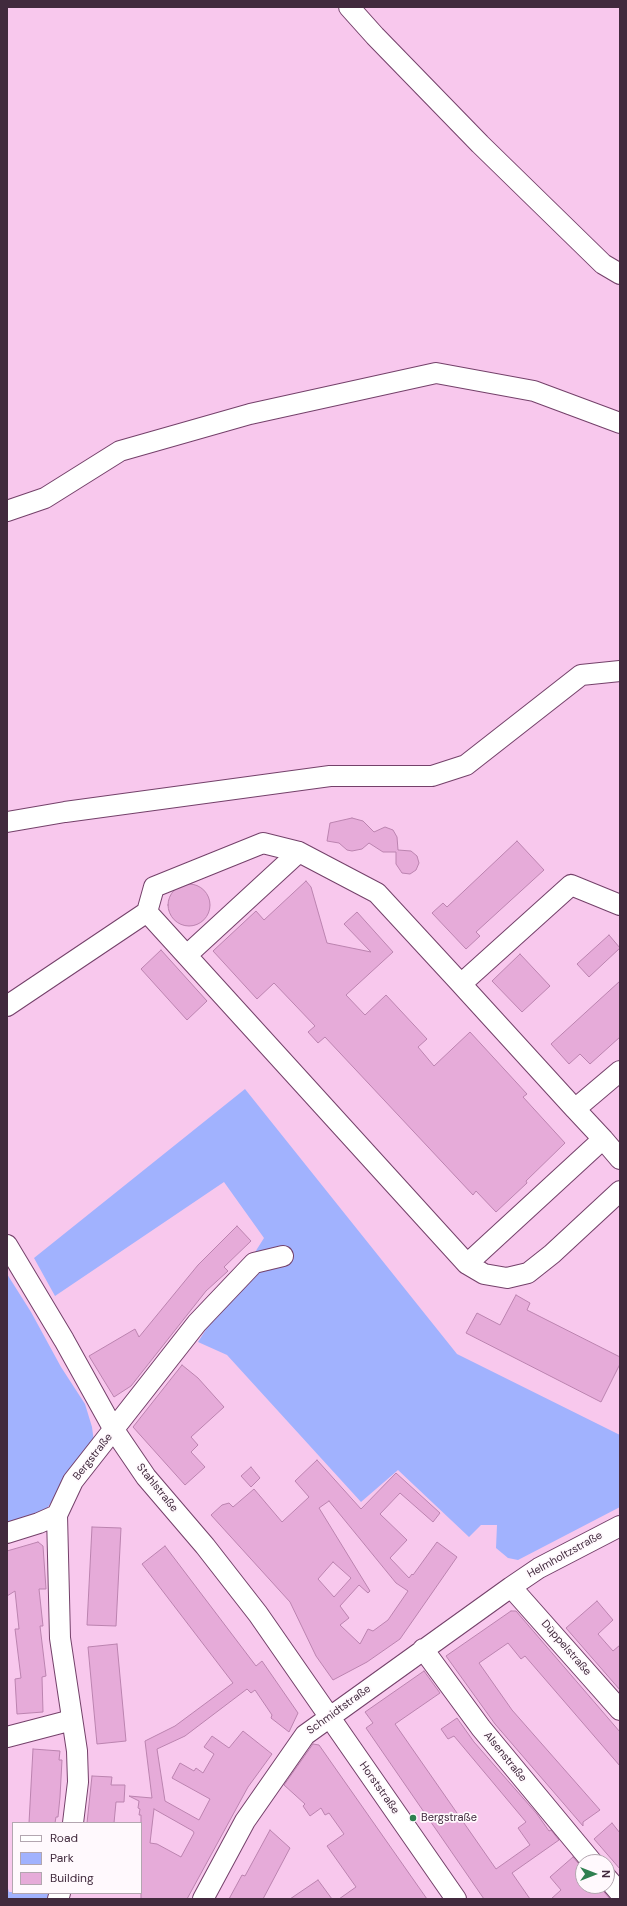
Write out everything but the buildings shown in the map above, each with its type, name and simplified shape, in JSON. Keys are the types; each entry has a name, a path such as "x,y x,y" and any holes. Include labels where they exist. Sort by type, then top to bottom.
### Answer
{"street":[{"path":"349,7 375,36 480,144 603,264 620,274"},
{"path":"7,511 45,498 120,451 250,414 436,373 534,391 620,423"},
{"path":"7,822 65,812 330,776 432,776 466,765 581,675 620,671"},
{"path":"7,1006 147,912 154,887 263,843 299,852 377,893 620,1158"},
{"path":"187,955 299,852"},
{"path":"461,984 571,885 620,905"},
{"path":"147,912 467,1264 484,1274 507,1278 528,1273 552,1254 620,1191"},
{"path":"575,1109 620,1071"},
{"path":"467,1264 602,1139"},
{"name":"Stahlstraße","path":"7,1245 64,1340 114,1430 146,1477 206,1546 258,1614 329,1716"},
{"name":"Bergstraße","path":"73,1822 78,1782 77,1751 60,1638 57,1515 73,1481 197,1323 254,1263 283,1256"},
{"path":"7,1533 39,1523 57,1515"},
{"name":"Helmholtzstraße","path":"511,1587 539,1568 620,1526"},
{"name":"Schmidtstraße","path":"203,1899 244,1821 305,1735 329,1716 511,1587"},
{"name":"Düppelstraße","path":"511,1587 620,1710"},
{"name":"Alsenstraße","path":"423,1649 481,1728 585,1854"},
{"name":"Horststraße","path":"329,1716 456,1899"},
{"path":"7,1737 72,1720"}],"green space":[{"path":"245,1089 457,1354 620,1435 620,1507 518,1560 508,1558 496,1548 497,1525 481,1525 469,1537 398,1470 361,1502 227,1355 198,1342 264,1238 224,1182 55,1296 34,1258"},
{"path":"7,1274 31,1312 61,1367 85,1404 92,1427 94,1442 45,1511 7,1523"},
{"path":"7,1885 9,1892 12,1892 12,1894 54,1894 52,1899 7,1899"}],"place":[{"name":"Bergstraße","path":"413,1818"}]}
